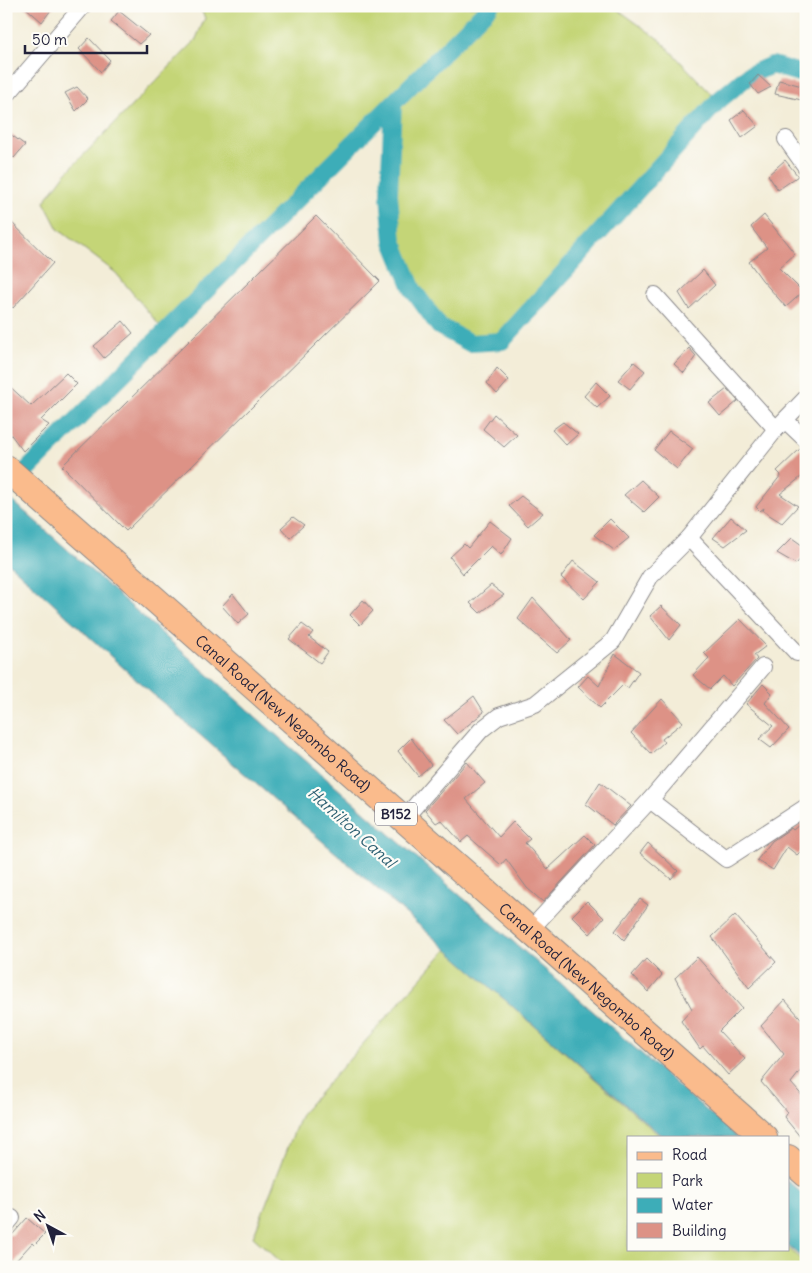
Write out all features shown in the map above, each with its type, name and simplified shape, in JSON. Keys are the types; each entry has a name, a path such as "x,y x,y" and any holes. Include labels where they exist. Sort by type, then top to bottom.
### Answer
{"main road":[{"name":"Canal Road (New Negombo Road)","path":"6,468 763,1136"},
{"path":"790,1160 806,1174"}],"street":[{"path":"6,96 83,6"},
{"path":"786,139 806,166"},
{"path":"655,295 781,425 806,440"},
{"path":"403,820 481,730 499,716 535,704 613,641 650,577 689,538 781,425 806,398"},
{"path":"689,538 797,653"},
{"path":"529,931 650,800 763,667"},
{"path":"650,800 726,859 806,807"}],"green space":[{"path":"199,6 613,6 660,40 718,101 502,341 470,343 439,326 413,290 393,241 389,194 393,105 164,331 116,273 58,229 44,202 65,174 195,41 205,18"},
{"path":"447,949 660,1136 627,1136 627,1250 790,1250 806,1264 806,1267 287,1267 253,1237 301,1114"}],"water":[{"name":"Hamilton Canal","path":"6,495 265,725 736,1136 662,1136 140,683 6,561"},
{"path":"790,1183 806,1197 806,1261 790,1248"}],"building":[{"path":"24,6 54,6 42,22"},
{"path":"119,11 149,35 139,44 111,21"},
{"path":"89,38 110,60 101,72 79,49"},
{"path":"758,75 771,87 758,94 750,84"},
{"path":"779,80 806,87 806,101 775,94"},
{"path":"77,87 88,99 76,111 65,93"},
{"path":"744,110 758,126 742,138 731,120"},
{"path":"6,131 25,145 14,158 6,150"},
{"path":"785,160 798,176 778,190 768,175"},
{"path":"764,215 795,254 779,268 803,292 786,307 749,262 767,248 751,227"},
{"path":"316,216 380,281 126,531 62,466"},
{"path":"6,217 53,263 13,308 6,301"},
{"path":"703,270 715,285 689,309 679,293"},
{"path":"123,321 133,333 104,358 94,346"},
{"path":"689,348 696,356 684,373 674,364"},
{"path":"634,362 645,371 630,389 618,380"},
{"path":"497,368 509,380 497,394 487,383"},
{"path":"66,373 77,384 41,420 49,425 23,451 6,428 6,383 31,406"},
{"path":"596,382 610,396 597,408 584,396"},
{"path":"727,389 738,401 720,416 709,403"},
{"path":"494,414 517,435 504,447 483,429"},
{"path":"563,422 578,434 566,445 552,430"},
{"path":"669,431 693,449 677,469 654,450"},
{"path":"801,448 806,450 806,473 780,494 798,506 782,523 763,511 764,508 760,511 756,507 781,475 777,471"},
{"path":"641,480 659,497 644,512 624,495"},
{"path":"521,496 543,513 528,526 509,506"},
{"path":"293,517 304,525 290,538 281,528"},
{"path":"731,517 746,530 725,546 713,538"},
{"path":"610,519 629,538 614,550 594,535"},
{"path":"490,521 512,538 501,555 491,546 463,574 450,557 464,544 468,548"},
{"path":"792,538 806,548 806,553 796,564 777,553"},
{"path":"573,561 600,582 584,599 561,577"},
{"path":"491,585 504,595 480,613 470,603"},
{"path":"233,594 249,614 238,624 222,606"},
{"path":"533,598 571,640 557,653 518,619"},
{"path":"363,600 373,611 360,625 350,615"},
{"path":"661,606 681,625 669,640 650,616"},
{"path":"740,619 766,646 754,655 757,659 732,686 723,676 710,689 693,675 709,658 704,653"},
{"path":"302,624 313,632 309,637 328,652 320,663 289,639"},
{"path":"615,654 639,672 628,688 623,685 600,708 578,687 588,676 599,686"},
{"path":"763,684 772,693 765,703 789,729 771,748 759,739 773,726 746,704"},
{"path":"474,696 484,712 457,734 444,720"},
{"path":"662,699 683,722 662,739 664,742 651,754 631,733"},
{"path":"411,738 431,765 418,776 398,751"},
{"path":"467,762 485,783 466,799 499,837 513,822 530,839 525,843 548,869 585,835 595,845 543,902 527,888 506,859 501,865 468,836 461,842 441,820 436,823 425,810"},
{"path":"600,782 631,806 613,825 586,804"},
{"path":"806,819 806,846 797,855 787,847 773,870 757,860 772,841 791,828 793,830"},
{"path":"648,843 678,871 671,879 640,853"},
{"path":"640,899 648,905 624,940 615,931"},
{"path":"587,901 604,918 590,934 572,916"},
{"path":"735,915 776,962 749,988 712,937"},
{"path":"697,957 742,1008 719,1031 745,1059 728,1075 703,1046 700,1049 681,1021 692,1009 675,978"},
{"path":"646,959 662,975 648,992 632,975"},
{"path":"785,1000 806,1024 806,1064 791,1083 806,1100 806,1144 784,1117 787,1112 761,1082 784,1054 761,1026"},
{"path":"27,1218 45,1234 34,1245 32,1243 14,1263 6,1255 6,1235 12,1235"}],"waterway":[{"path":"6,491 490,6"},
{"path":"393,104 389,194 393,241 413,290 439,326 470,343 502,341 718,101 749,75 772,65 806,75"}]}
